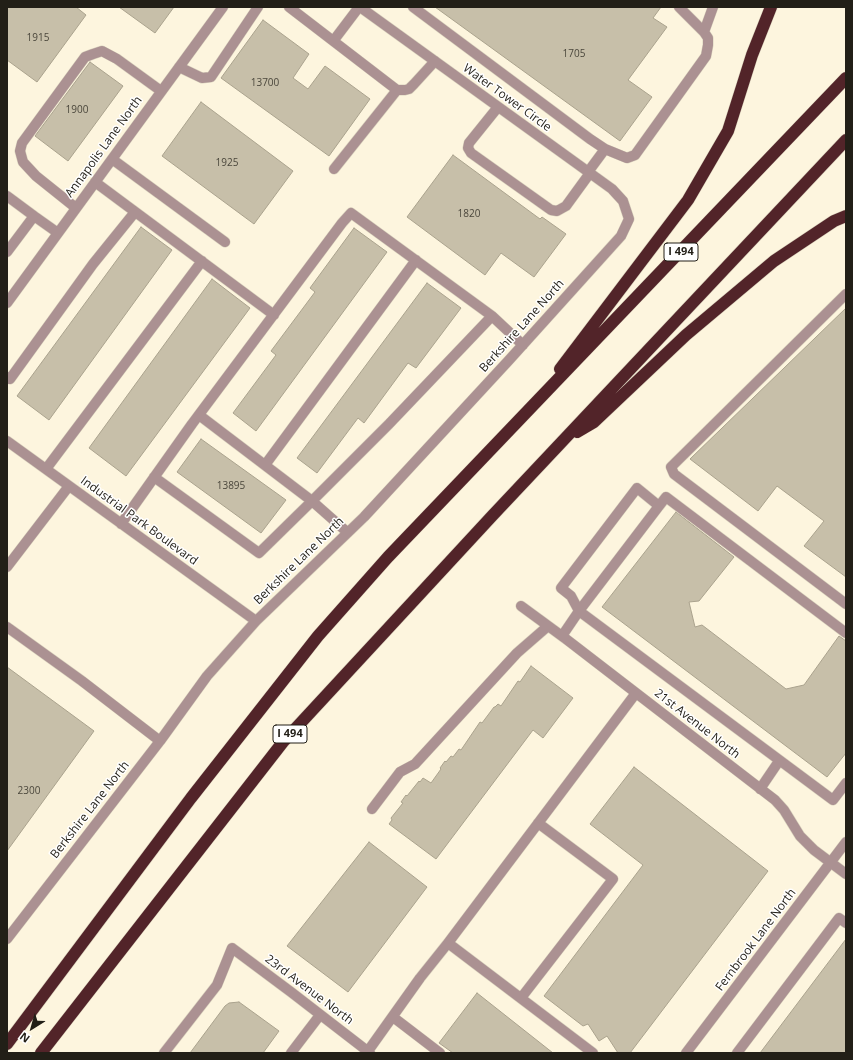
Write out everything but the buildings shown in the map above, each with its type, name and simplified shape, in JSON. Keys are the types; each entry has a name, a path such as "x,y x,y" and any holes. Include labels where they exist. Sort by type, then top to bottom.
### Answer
{"highway":[{"path":"514,424 572,353 688,200 728,131 752,55 771,7"},
{"name":"I 494","path":"7,1044 186,805 313,642 388,557 514,424 560,379 846,78"},
{"name":"I 494","path":"41,1053 283,742 846,140"},
{"path":"566,438 594,422 686,335 774,261 834,221 846,216"}],"street":[{"name":"Annapolis Lane North","path":"7,303 223,7"},
{"path":"179,67 202,78 211,77 258,7"},
{"path":"289,7 334,40 397,90 409,89 435,61"},
{"path":"334,40 359,7"},
{"name":"Water Tower Circle","path":"359,7 612,189 623,201 629,218"},
{"path":"414,7 605,149 627,158 635,155 706,56 708,38 679,7"},
{"path":"704,32 713,7"},
{"path":"76,208 36,176 22,162 20,151 22,143 85,57 89,55 102,51 117,59 161,91"},
{"path":"334,169 397,90"},
{"path":"498,107 469,143 468,148 471,152 551,210 557,211 566,206 605,149"},
{"path":"112,159 225,242"},
{"path":"95,182 274,315"},
{"path":"7,196 58,233"},
{"path":"7,377 10,379 93,264 135,212"},
{"path":"121,524 199,415 351,213 492,316 523,345"},
{"path":"7,252 34,216"},
{"name":"Berkshire Lane North","path":"7,939 160,741 207,676 256,621 364,516 523,345 621,236 629,218"},
{"path":"265,465 416,260"},
{"path":"46,469 202,261"},
{"path":"846,294 671,467 674,474 846,604"},
{"path":"154,477 259,553 389,424 492,316"},
{"path":"199,415 312,501 348,532"},
{"name":"Industrial Park Boulevard","path":"7,441 256,621"},
{"path":"7,568 68,486"},
{"path":"659,506 637,488 561,588 571,596 579,611 833,800 846,783"},
{"path":"562,636 579,611 666,497 846,633"},
{"name":"21st Avenue North","path":"520,606 562,636 775,800 784,810 800,836 814,850 846,874"},
{"path":"372,809 400,772 415,764 517,653 548,626"},
{"path":"7,627 82,681 160,741"},
{"path":"369,1052 420,978 636,693"},
{"path":"760,788 779,761"},
{"path":"520,998 613,879 538,823"},
{"name":"Fernbrook Lane North","path":"686,1053 846,842"},
{"path":"737,1053 839,918 846,923"},
{"path":"448,943 593,1053"},
{"name":"23rd Avenue North","path":"164,1053 217,985 232,948 369,1052"},
{"path":"291,1053 320,1014"},
{"path":"393,1017 440,1053"}]}
